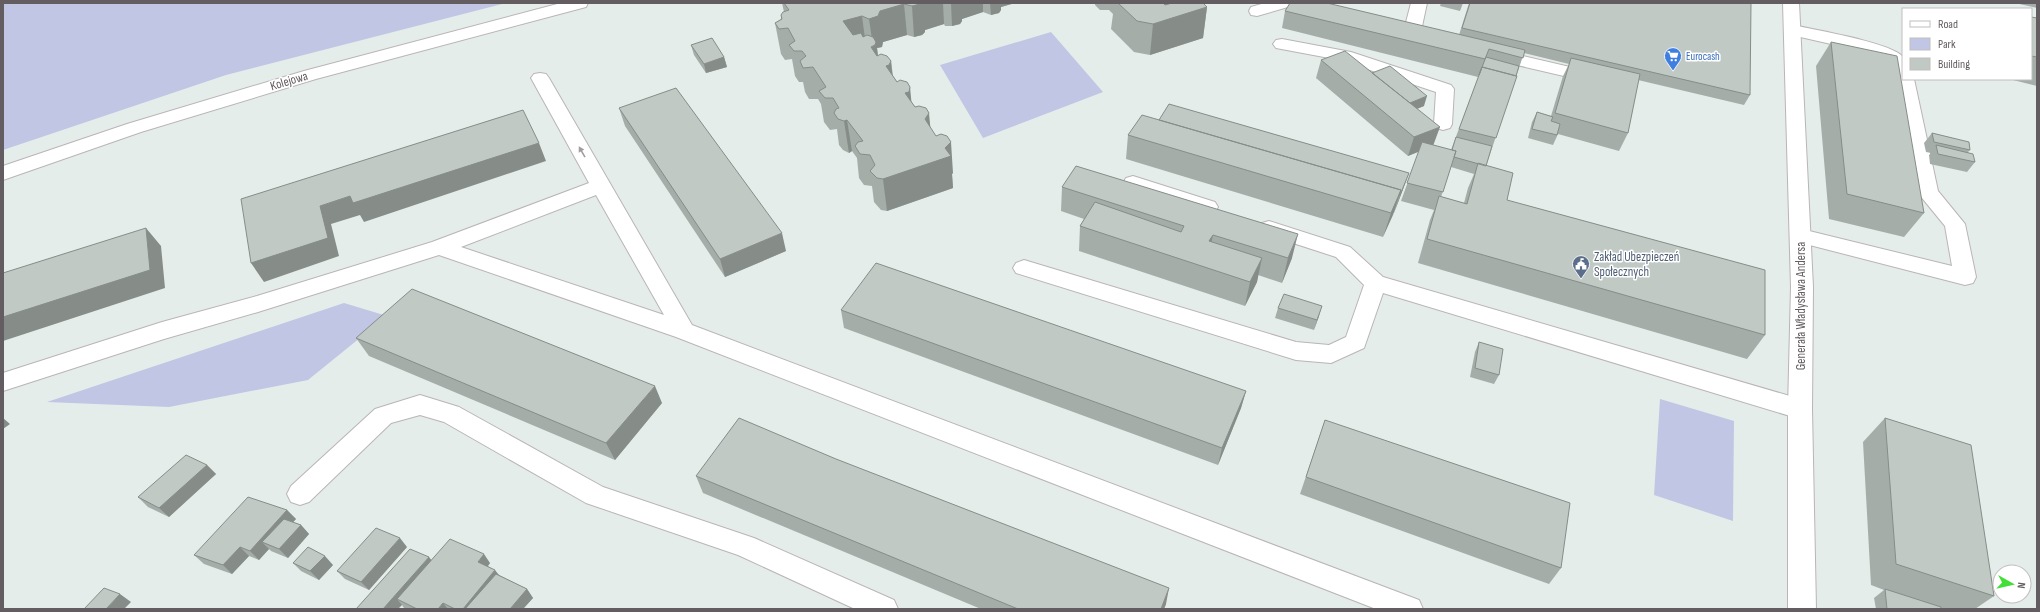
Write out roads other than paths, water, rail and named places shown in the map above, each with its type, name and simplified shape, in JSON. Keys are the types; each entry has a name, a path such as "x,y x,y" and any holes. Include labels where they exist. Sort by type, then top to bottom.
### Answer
{"street":[{"name":"Kolejowa","path":"3,173 134,128 310,75 580,3"},
{"path":"1257,11 1282,3"},
{"path":"1419,3 1412,34 1443,42"},
{"name":"Generała Władysława Andersa","path":"1791,3 1802,287 1800,409 1802,609"},
{"path":"1793,30 1868,47 1894,58 1902,70"},
{"path":"1282,44 1307,47 1382,65 1445,89 1443,124"},
{"path":"1474,49 1614,83"},
{"path":"540,78 684,331"},
{"path":"1801,236 1965,277 1955,224 1928,193 1905,80"},
{"path":"1133,183 1223,212"},
{"path":"3,382 162,331 258,304 439,247 602,186"},
{"path":"1253,222 1343,252 1376,283 1800,409"},
{"path":"439,247 684,331 1409,609"},
{"path":"1024,268 1296,351 1331,354 1356,342 1376,283"},
{"path":"300,494 384,416 420,405 451,414 595,496 745,546 884,609"}],"place":[{"name":"Eurocash","path":"1673,71"},
{"name":"Zakład Ubezpieczeń Społecznych","path":"1581,279"}]}
